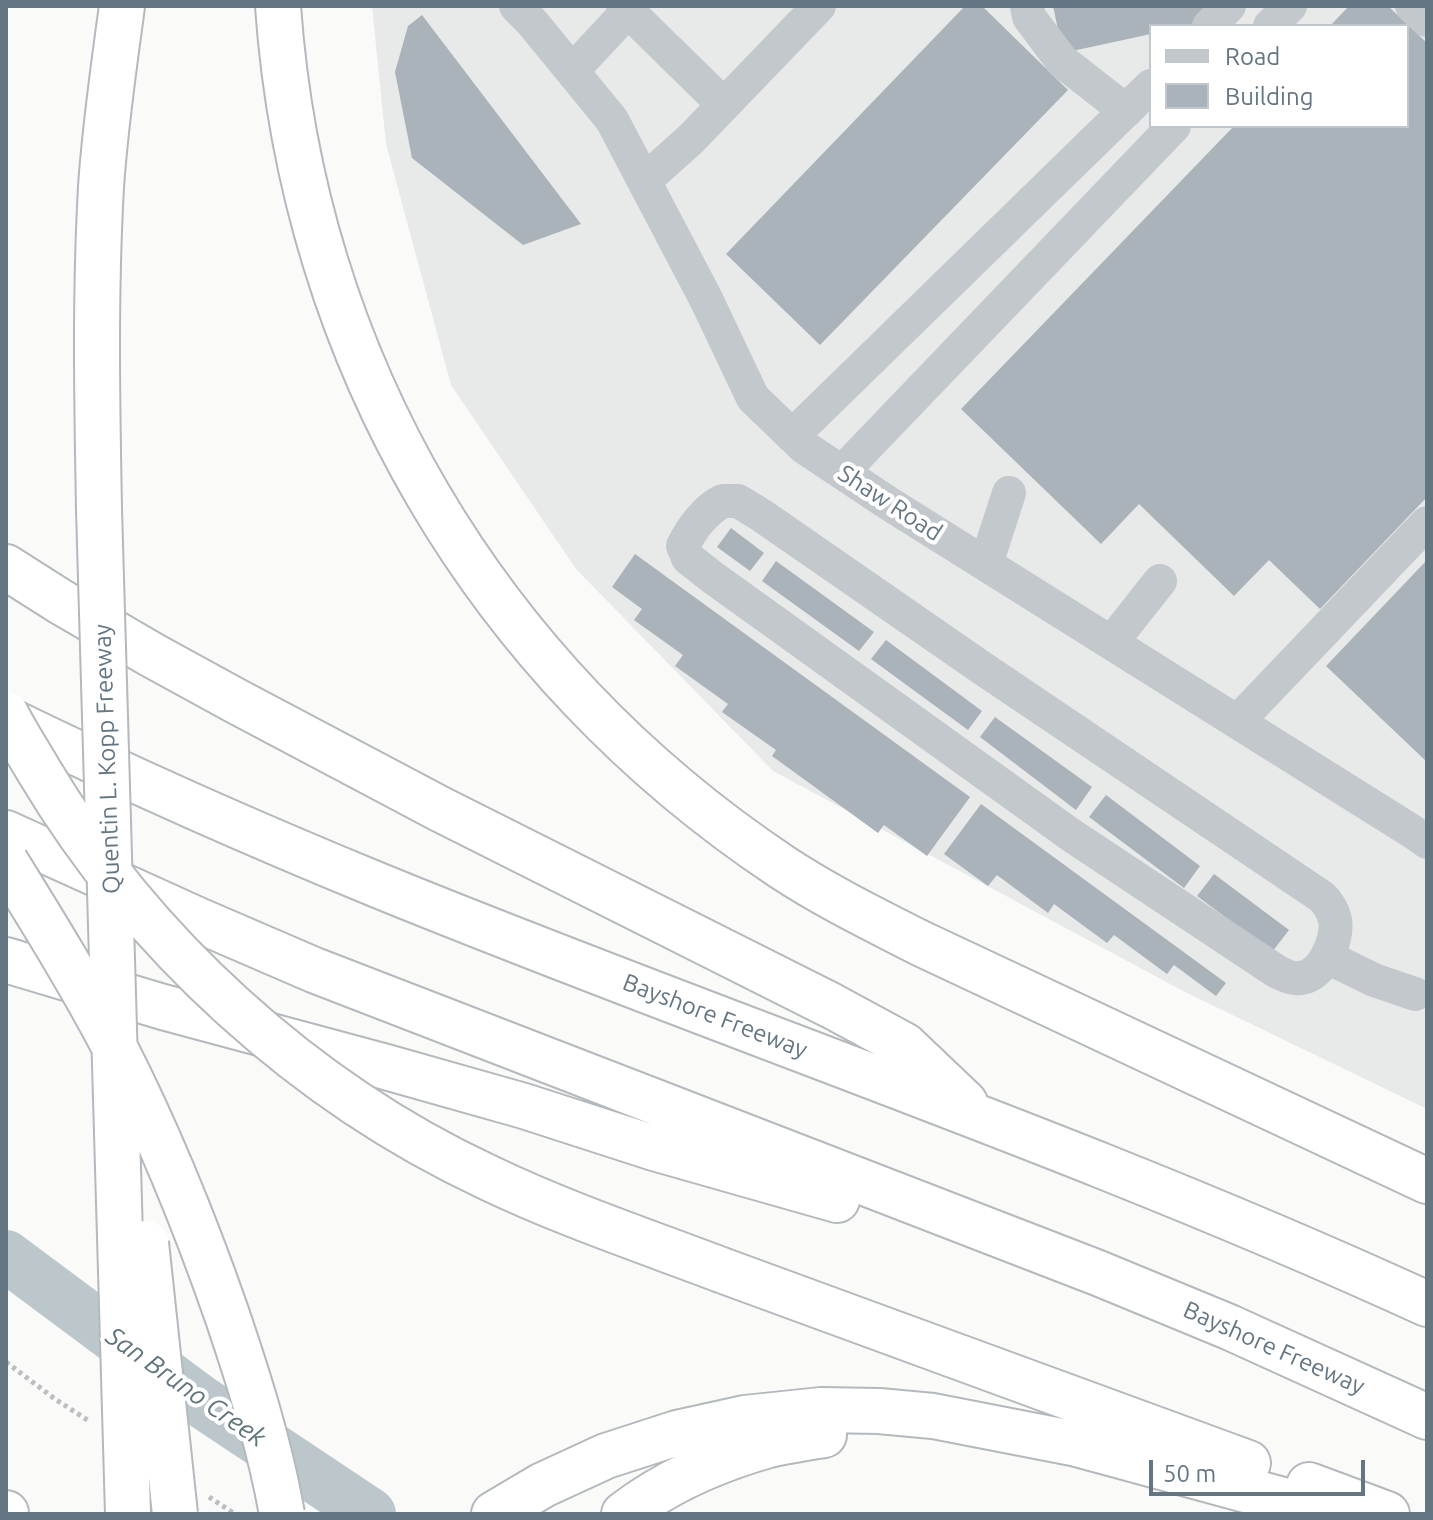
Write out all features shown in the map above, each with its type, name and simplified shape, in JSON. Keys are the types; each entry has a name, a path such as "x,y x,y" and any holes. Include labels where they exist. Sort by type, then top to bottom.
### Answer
{"highway":[{"name":"Quentin L. Kopp Freeway","path":"122,6 101,184 97,282 99,509 128,1514"},
{"path":"278,6 290,115 308,202 362,367 399,445 439,517 525,636 573,690 630,747 684,794 783,868 841,902 920,943 1427,1181"},
{"path":"6,547 158,653 236,701"},
{"path":"6,567 61,602 236,701 440,809 904,1045 981,1118"},
{"path":"6,716 63,811 119,885 180,955 253,1025 321,1079 401,1131 485,1176 576,1216 1387,1514"},
{"name":"Bayshore Freeway","path":"6,716 200,809 366,880 1235,1219 1427,1304"},
{"path":"106,722 149,1282 175,1514"},
{"name":"Bayshore Freeway","path":"6,833 314,970 1098,1273 1292,1355 1427,1417"},
{"path":"6,862 114,1046 186,1206 257,1407 275,1473 282,1514"},
{"path":"6,960 163,1007 509,1101 654,1148 1098,1273"},
{"path":"494,1514 543,1485 606,1456 677,1433 745,1418 821,1410 933,1416 1077,1444 1334,1514"},
{"path":"624,1514 672,1484 717,1463 770,1445 884,1426 936,1425 997,1430"}],"street":[{"name":"Shaw Road","path":"516,6 612,120 706,299 753,398 804,447 1237,722 1422,830"},
{"path":"644,181 691,139 819,6"},
{"path":"1027,6 1029,17 1062,61 1126,111"},
{"path":"1211,24 1229,6"},
{"path":"1412,6 1427,20"},
{"path":"572,71 626,8 724,105"},
{"path":"792,436 1149,88"},
{"path":"842,472 1172,128"},
{"path":"986,564 1009,493"},
{"path":"730,501 745,504 1322,897 1332,911 1336,929 1327,957 1315,971 1304,977 1295,978 1276,971 1071,835 712,577 684,552 687,537 717,504 730,501"},
{"path":"1237,722 1427,523"},
{"path":"1111,643 1160,581"},
{"path":"1327,957 1374,980 1423,994"}],"shaded area":[{"path":"372,6 1427,6 1427,1109 1185,992 773,771 576,569 451,385 386,144"}],"building":[{"path":"965,6 982,6 1068,90 820,345 726,254"},
{"path":"1053,6 1212,6 1196,24 1149,24 1149,34 1063,53"},
{"path":"1349,6 1388,6 1407,24 1332,24"},
{"path":"422,15 581,224 523,245 412,158 395,72 408,26"},
{"path":"1409,26 1427,43 1427,497 1320,609 1269,560 1234,596 1139,504 1101,544 961,409 1232,128 1409,128"},
{"path":"731,528 764,553 750,571 717,547"},
{"path":"635,554 970,797 927,856 884,825 878,833 772,756 776,750 722,712 728,704 675,666 683,655 634,620 642,609 612,587"},
{"path":"1427,560 1427,762 1326,666"},
{"path":"776,561 874,632 859,651 762,581"},
{"path":"886,640 982,711 968,730 871,659"},
{"path":"995,717 1092,787 1076,810 980,737"},
{"path":"1106,795 1200,866 1184,888 1089,817"},
{"path":"981,804 1226,983 1216,996 1174,965 1167,974 1114,935 1107,943 1054,904 1048,913 997,875 988,886 944,854"},
{"path":"1214,874 1289,930 1272,952 1197,896"}],"waterway":[{"name":"San Bruno Creek","path":"6,1256 202,1402 370,1514"}]}
